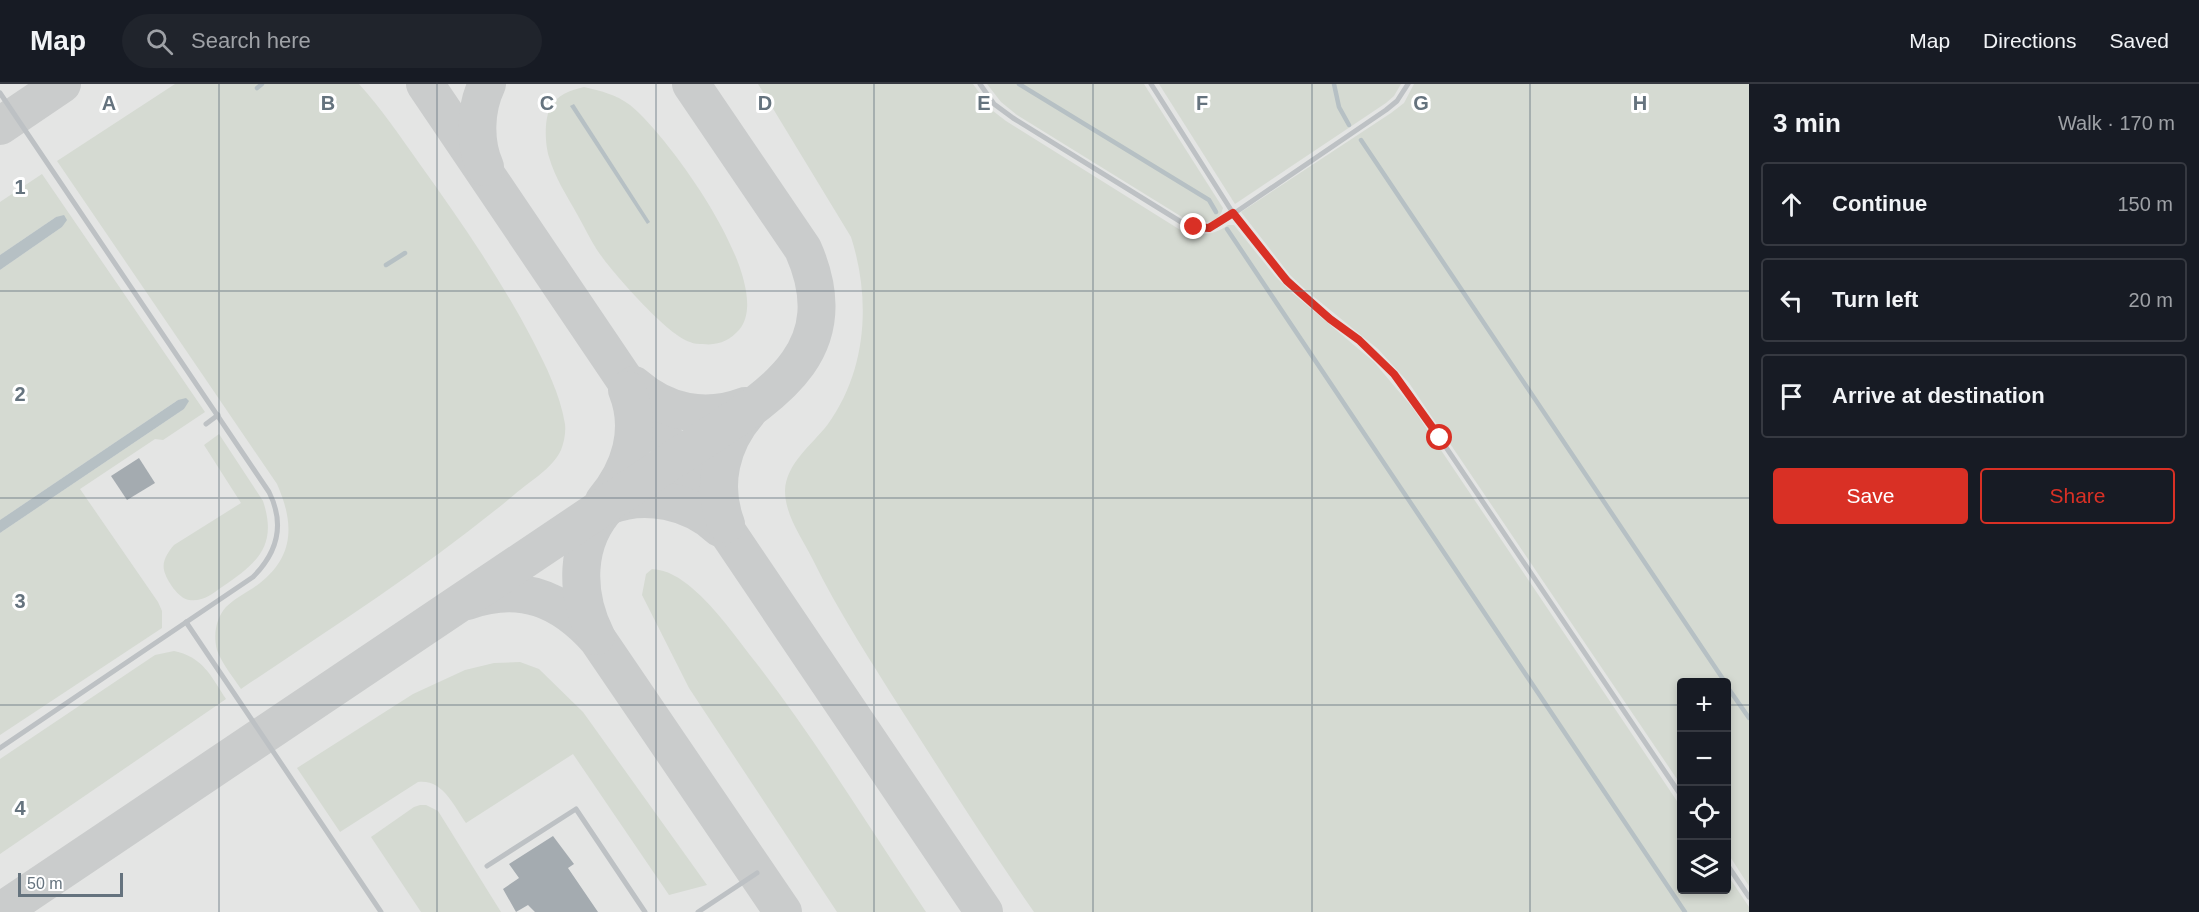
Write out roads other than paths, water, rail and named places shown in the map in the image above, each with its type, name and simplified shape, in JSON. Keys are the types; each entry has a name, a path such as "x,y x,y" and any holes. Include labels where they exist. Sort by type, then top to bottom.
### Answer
{"lane":[{"path":"980,84 994,104 1013,118 1186,225 1209,228 1386,110 1397,101 1408,84"},
{"path":"1151,84 1233,213 1287,281 1330,319 1359,340 1407,391 1677,790"},
{"path":"0,93 269,492 277,512 277,535 270,558 253,577 0,748"},
{"path":"206,424 218,415"},
{"path":"186,622 381,912"},
{"path":"487,866 576,809 645,912"},
{"path":"1731,870 1749,897"},
{"path":"698,912 757,873"}],"waterway":[{"path":"257,88 262,84"},
{"path":"1019,84 1209,200 1216,212"},
{"path":"1334,84 1339,107 1349,125"},
{"path":"1361,140 1722,678"},
{"path":"1227,229 1685,912"},
{"path":"386,265 405,253"},
{"path":"1731,692 1749,718"}]}
